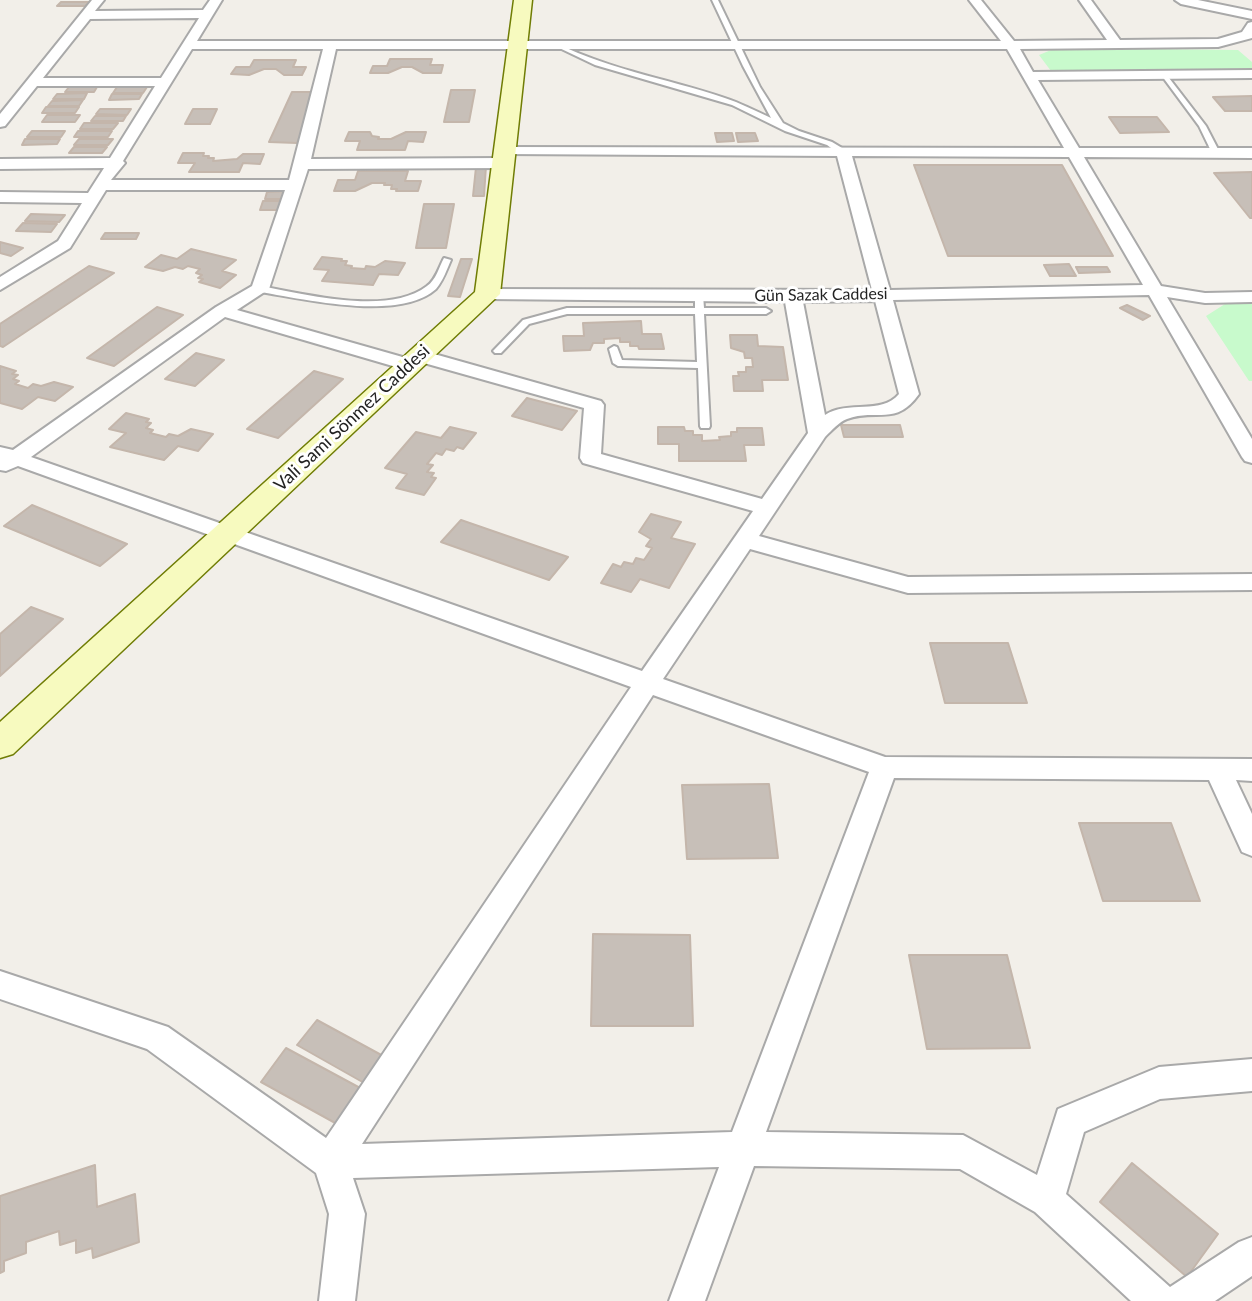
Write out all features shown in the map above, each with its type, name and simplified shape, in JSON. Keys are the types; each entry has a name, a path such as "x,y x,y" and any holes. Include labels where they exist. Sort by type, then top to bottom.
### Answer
{"main road":[{"path":"487,294 523,0"},
{"name":"Vali Sami Sönmez Caddesi","path":"0,744 487,294"}],"street":[{"path":"0,123 98,0"},
{"path":"0,285 64,244 99,192 216,0"},
{"path":"975,0 1011,45 1252,457"},
{"path":"1085,0 1116,44"},
{"path":"1181,0 1252,15"},
{"path":"86,15 207,14"},
{"path":"188,44 1011,45 1218,43 1250,34"},
{"path":"5,460 222,311 260,289 302,164 330,45"},
{"path":"1029,76 1252,74"},
{"path":"33,82 165,82"},
{"path":"331,1162 648,682 818,433 838,415 887,411 902,405 909,394 844,153"},
{"path":"302,164 503,156 1252,153"},
{"path":"0,164 117,163"},
{"path":"0,197 293,185"},
{"name":"Gün Sazak Caddesi","path":"1155,290 1177,285 1252,283"},
{"name":"Gün Sazak Caddesi","path":"487,294 700,304 793,297 1155,290 1205,298 1252,297"},
{"path":"793,297 818,433"},
{"path":"222,311 594,405 590,458 767,508"},
{"path":"5,460 229,533 884,767 1252,770"},
{"path":"745,540 908,585 1252,582"},
{"path":"687,1301 884,767"},
{"path":"1218,770 1252,844"},
{"path":"0,985 157,1038 331,1162 742,1149 963,1152 1046,1200 1158,1301"},
{"path":"1046,1200 1070,1121 1159,1083 1252,1075"},
{"path":"331,1162 347,1214 337,1301"},
{"path":"1182,1301 1252,1255"}],"lane":[{"path":"715,0 735,45 778,124"},
{"path":"554,44 571,54 627,75 732,104 809,138 834,144 844,153"},
{"path":"1164,75 1202,126 1216,153"},
{"path":"260,289 360,303 405,301 433,288 447,260"},
{"path":"498,351 526,322 566,311 700,304 766,311"},
{"path":"700,304 705,426"},
{"path":"614,349 618,363 703,365"}],"green space":[{"path":"1056,48 1238,50 1252,62 1252,70 1051,71 1039,55"},
{"path":"1225,304 1252,304 1252,381 1249,381 1206,316"}],"building":[{"path":"61,2 89,2 85,6 57,6"},
{"path":"390,59 432,59 430,65 443,65 441,73 423,73 412,67 402,67 388,73 370,73 373,66 387,66"},
{"path":"254,60 296,60 293,67 306,67 302,75 284,75 276,69 264,69 249,75 231,74 236,67 250,67"},
{"path":"69,87 97,87 94,92 65,92"},
{"path":"117,87 147,87 143,93 113,93"},
{"path":"451,90 475,90 469,122 444,122"},
{"path":"292,92 319,92 297,143 269,142"},
{"path":"87,93 84,99 53,99 57,94"},
{"path":"112,94 142,94 139,99 109,100"},
{"path":"1252,96 1252,111 1225,111 1213,97"},
{"path":"83,100 79,106 48,106 52,101"},
{"path":"46,107 79,107 75,113 42,113"},
{"path":"100,109 131,109 127,115 96,114"},
{"path":"193,109 217,109 210,124 185,124"},
{"path":"47,115 80,115 75,122 42,122"},
{"path":"95,116 126,116 123,121 91,121"},
{"path":"1109,117 1157,117 1169,132 1120,133"},
{"path":"84,123 118,123 113,129 80,129"},
{"path":"32,131 65,131 61,137 27,137"},
{"path":"78,131 112,131 108,137 74,137"},
{"path":"349,132 370,132 372,136 379,137 378,139 391,139 406,132 426,132 423,142 408,141 405,150 357,150 360,141 345,141"},
{"path":"715,133 732,133 734,141 717,142"},
{"path":"736,133 755,133 758,141 738,142"},
{"path":"25,139 60,139 57,144 22,145"},
{"path":"79,139 113,139 108,145 74,145"},
{"path":"74,147 107,147 102,153 69,153"},
{"path":"183,153 204,153 203,156 214,158 213,161 237,159 243,154 264,154 260,164 243,163 239,172 189,172 195,163 178,163"},
{"path":"914,165 1062,165 1113,256 948,256"},
{"path":"486,166 484,196 473,196 476,167"},
{"path":"358,171 408,171 405,181 421,181 418,191 396,191 397,189 391,189 392,185 372,183 355,191 334,191 338,180 355,180"},
{"path":"1252,172 1252,218 1250,218 1214,173"},
{"path":"287,191 285,199 265,199 267,192"},
{"path":"263,201 283,201 280,210 260,210"},
{"path":"424,204 454,204 446,248 416,248"},
{"path":"31,214 65,215 59,222 25,221"},
{"path":"23,223 57,224 51,232 16,231"},
{"path":"105,233 139,233 136,239 101,239"},
{"path":"0,242 23,248 11,256 0,253"},
{"path":"191,249 236,260 222,271 236,275 220,288 199,282 203,279 198,278 202,275 196,273 200,269 188,266 163,271 145,267 161,255 177,259"},
{"path":"322,257 342,259 341,261 347,261 345,265 352,266 351,268 375,267 385,261 405,263 398,275 379,274 373,285 322,281 329,270 314,269"},
{"path":"461,259 472,259 460,297 448,296"},
{"path":"1069,264 1076,276 1050,276 1044,265"},
{"path":"89,266 114,273 3,347 0,346 0,324"},
{"path":"1076,267 1107,267 1110,272 1079,273"},
{"path":"1127,305 1150,316 1143,320 1120,308"},
{"path":"157,307 183,315 114,366 87,358"},
{"path":"641,321 642,334 661,334 664,349 639,349 638,346 630,346 630,342 620,342 620,338 593,343 590,350 564,351 563,336 584,336 583,323"},
{"path":"730,335 757,335 758,346 783,347 788,380 762,380 763,391 734,391 733,376 739,376 738,372 746,372 746,367 753,367 752,358 745,358 744,352 731,348"},
{"path":"196,353 224,360 195,386 165,379"},
{"path":"0,366 16,371 12,374 18,375 13,379 19,381 15,384 28,388 33,384 41,386 54,382 73,387 55,401 38,397 22,409 0,403"},
{"path":"314,371 343,379 278,438 247,429"},
{"path":"527,398 577,411 562,430 512,416"},
{"path":"126,413 149,419 146,422 151,423 146,428 153,430 150,433 166,437 169,434 178,436 191,429 213,434 198,451 178,446 164,460 110,447 126,433 109,429"},
{"path":"841,425 900,425 903,437 844,437"},
{"path":"450,427 476,433 463,449 446,449 442,455 436,453 427,464 433,465 427,472 434,473 431,477 436,478 424,495 396,488 407,474 385,468 416,432 441,438"},
{"path":"658,427 684,427 685,431 693,431 693,435 702,435 702,441 731,436 731,432 737,432 737,428 762,428 764,445 744,445 746,461 679,461 679,444 658,444"},
{"path":"32,505 127,544 100,566 4,526"},
{"path":"651,514 681,522 671,538 695,544 669,588 640,579 631,592 601,583 613,564 621,567 624,562 633,564 636,558 644,560 652,548 646,546 651,539 639,532"},
{"path":"461,520 568,557 549,580 441,542"},
{"path":"31,607 63,619 0,676 0,634"},
{"path":"930,643 1008,643 1027,703 945,703"},
{"path":"769,784 778,858 687,859 682,785"},
{"path":"1079,823 1171,823 1200,901 1103,901"},
{"path":"593,934 690,935 693,1026 591,1026"},
{"path":"909,955 1007,955 1030,1048 927,1049"},
{"path":"317,1020 385,1057 366,1084 297,1045"},
{"path":"286,1048 362,1089 337,1124 261,1082"},
{"path":"1132,1163 1218,1234 1187,1277 1100,1202"},
{"path":"95,1165 97,1207 135,1194 139,1242 93,1258 92,1248 76,1253 76,1240 60,1245 59,1231 26,1242 26,1253 4,1261 4,1271 0,1273 0,1196"}]}
